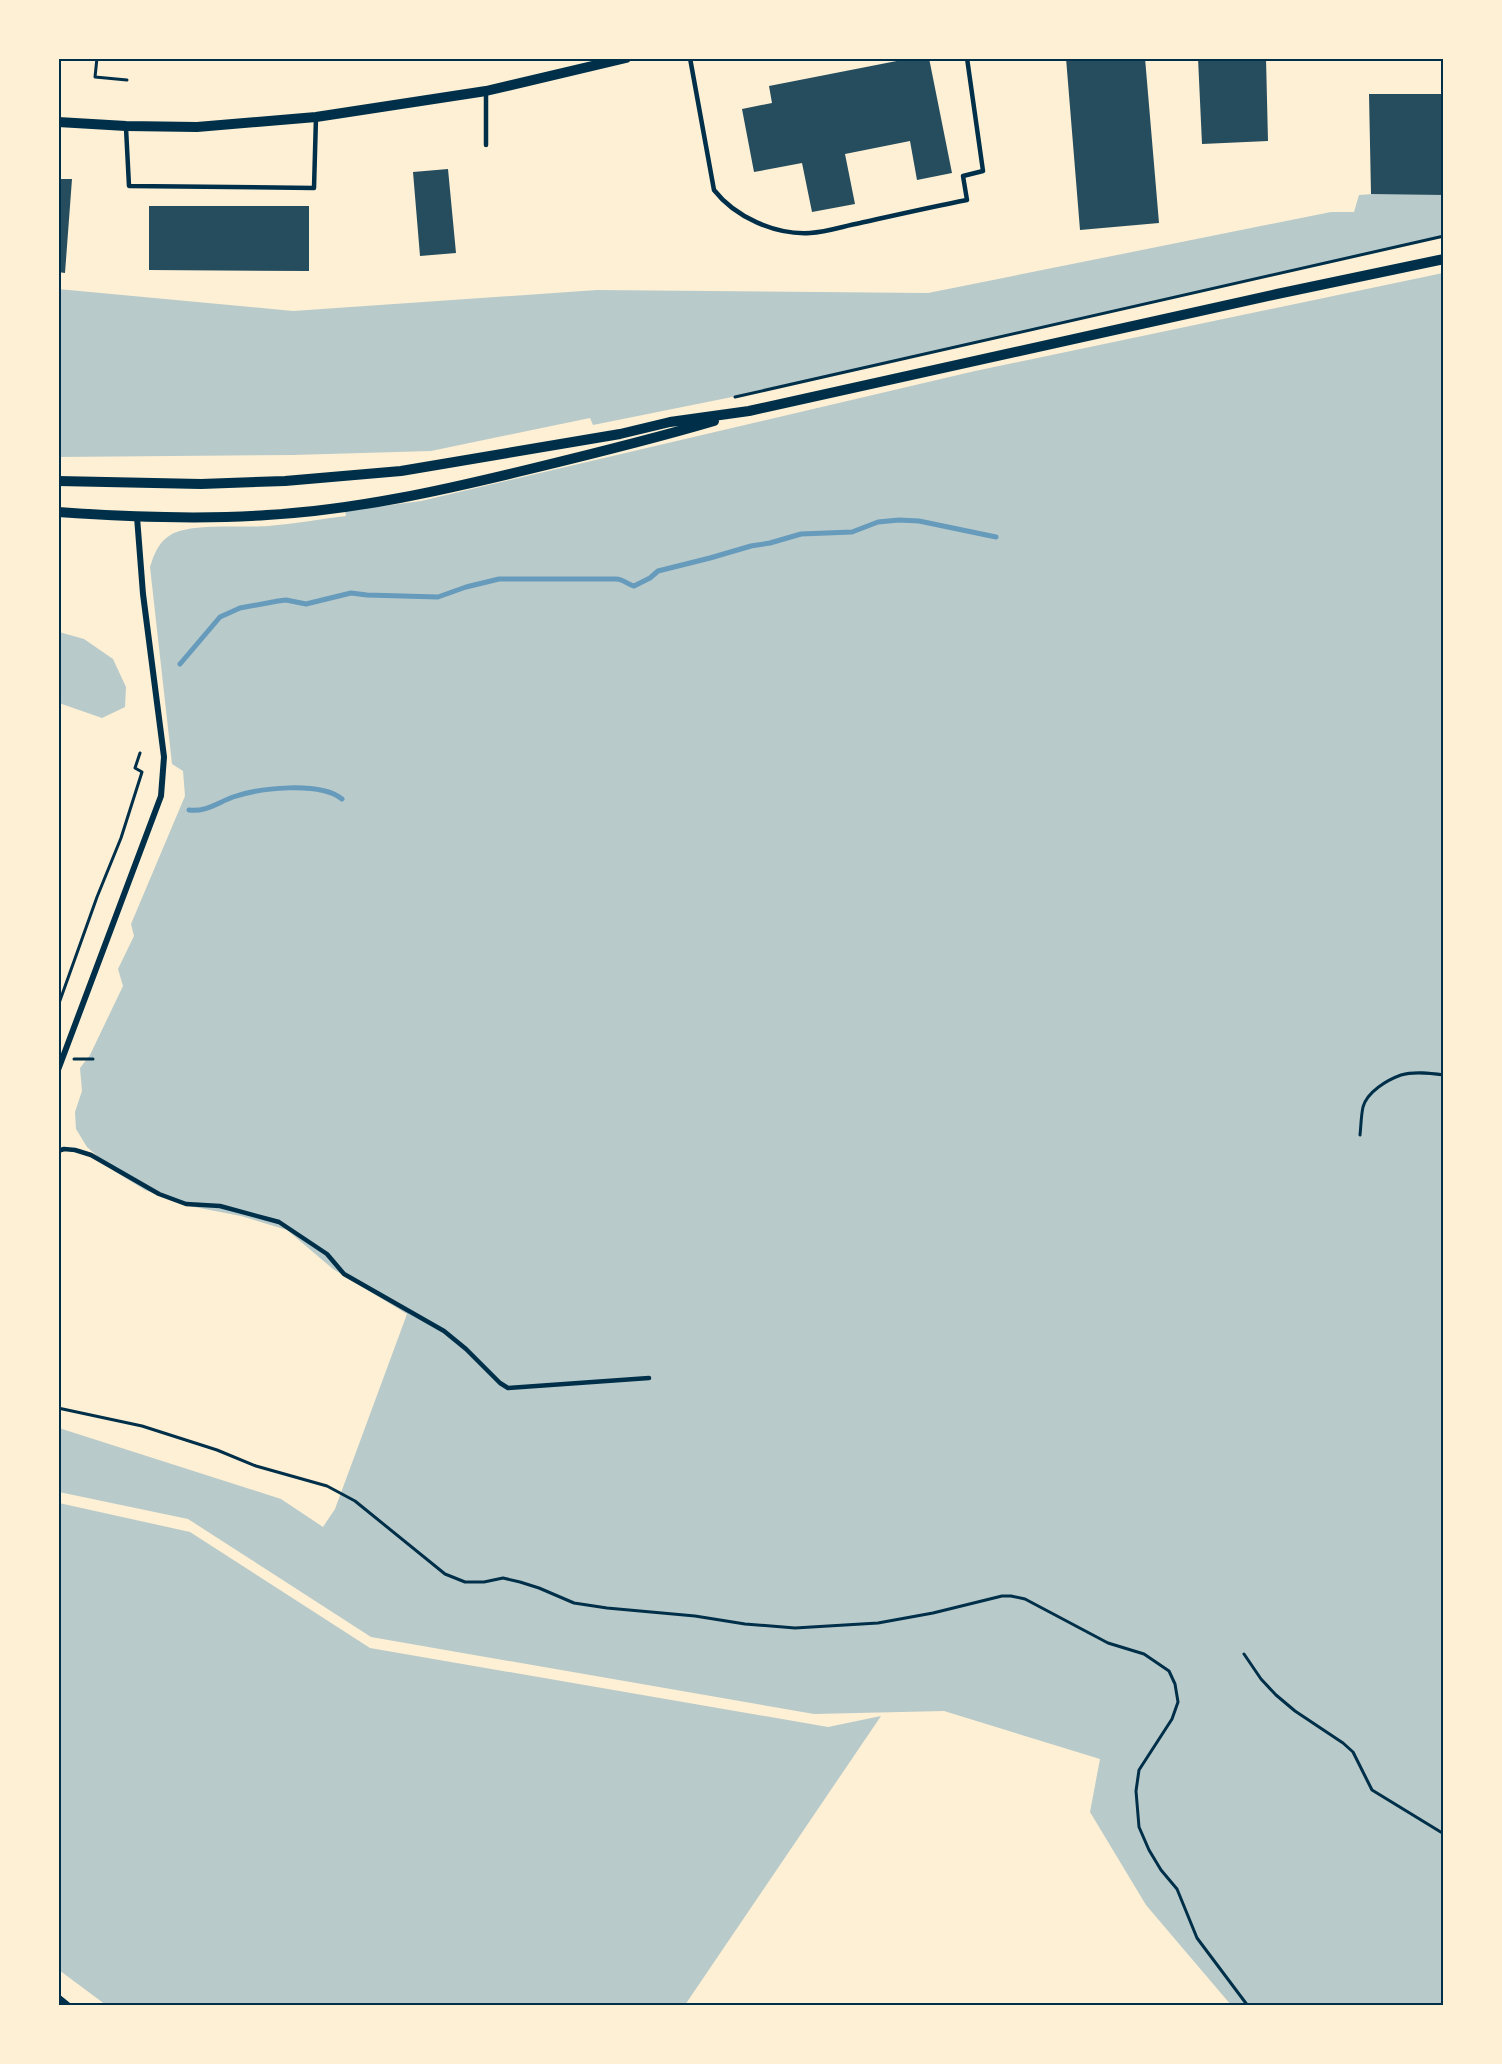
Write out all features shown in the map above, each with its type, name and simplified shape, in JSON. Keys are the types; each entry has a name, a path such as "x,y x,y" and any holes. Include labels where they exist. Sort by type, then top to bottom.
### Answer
{"street":[{"path":"58,122 197,127 316,117 486,91 626,58"},
{"path":"58,512 136,517 267,515 392,499 624,446 749,411 1443,259"},
{"path":"58,481 201,484 285,481 401,471 620,434 670,422 749,411"},
{"path":"58,1070 161,796 164,757 143,594 136,517"},
{"path":"58,1997 69,2006"}],"lane":[{"path":"690,58 714,190 723,202 762,224 781,230 810,233 967,200 963,176 983,171 967,58"},
{"path":"486,91 486,145"},
{"path":"126,126 129,186 314,188 316,117"},
{"path":"58,1151 75,1150 91,1155 159,1194 186,1204 220,1206 279,1222 327,1254 344,1274 444,1331 466,1348 500,1383 508,1388 650,1378"}],"path":[{"path":"97,58 95,77 128,80"},
{"path":"731,398 1443,236"},
{"path":"58,1006 121,838 142,772 135,768 140,753"},
{"path":"1360,1135 1363,1107 1377,1088 1402,1075 1428,1073 1443,1075"},
{"path":"58,1408 142,1426 217,1450 256,1466 327,1486 355,1501 445,1574 465,1582 484,1582 502,1578 539,1588 574,1603 795,1629 878,1623 1011,1596 1025,1599 1108,1643 1144,1654 1169,1671 1175,1684 1178,1702 1172,1719 1139,1770 1136,1791 1139,1827 1161,1870 1177,1889 1197,1938 1248,2006"},
{"path":"1244,1654 1276,1695 1353,1752 1372,1790 1443,1834"}],"shaded area":[{"path":"1443,189 1443,236 742,395 593,425 590,418 431,451 59,457 58,289 293,311 597,290 928,293 1331,212 1354,212 1359,195"},
{"path":"1443,273 1443,2005 1231,2005 1146,1905 1090,1812 1100,1759 944,1711 814,1714 371,1637 188,1519 59,1492 59,1428 281,1499 323,1527 335,1509 407,1314 333,1269 287,1230 241,1216 184,1205 145,1190 114,1171 87,1147 76,1129 75,1112 82,1091 80,1068 90,1055 123,986 118,969 134,936 131,924 185,796 183,771 172,764 150,567 155,553 164,540 172,534 192,528 288,524 346,516 345,511 421,501 975,371"},
{"path":"59,632 84,639 113,659 126,687 125,707 102,718 59,703"},
{"path":"59,1503 190,1532 370,1648 828,1727 881,1716 685,2005 106,2005 59,1970"}],"building":[{"path":"912,58 929,58 952,173 917,180 910,141 845,154 855,204 812,212 802,163 754,172 742,109 772,103 769,86"},
{"path":"1066,58 1145,58 1159,223 1080,230"},
{"path":"1198,58 1266,58 1268,141 1202,144"},
{"path":"1369,94 1444,94 1444,195 1371,194"},
{"path":"448,169 456,253 420,256 413,172"},
{"path":"58,179 72,179 65,273 58,272"},
{"path":"149,206 309,206 309,271 149,270"}],"waterway":[{"path":"180,664 220,617 240,608 278,601 286,600 306,604 351,593 438,597 499,579 616,579 634,586 658,571 751,546 801,534 852,532 878,522 899,520 919,521 996,537"},
{"path":"189,810 206,808 233,797 273,789 319,790 332,793 342,799"}]}
